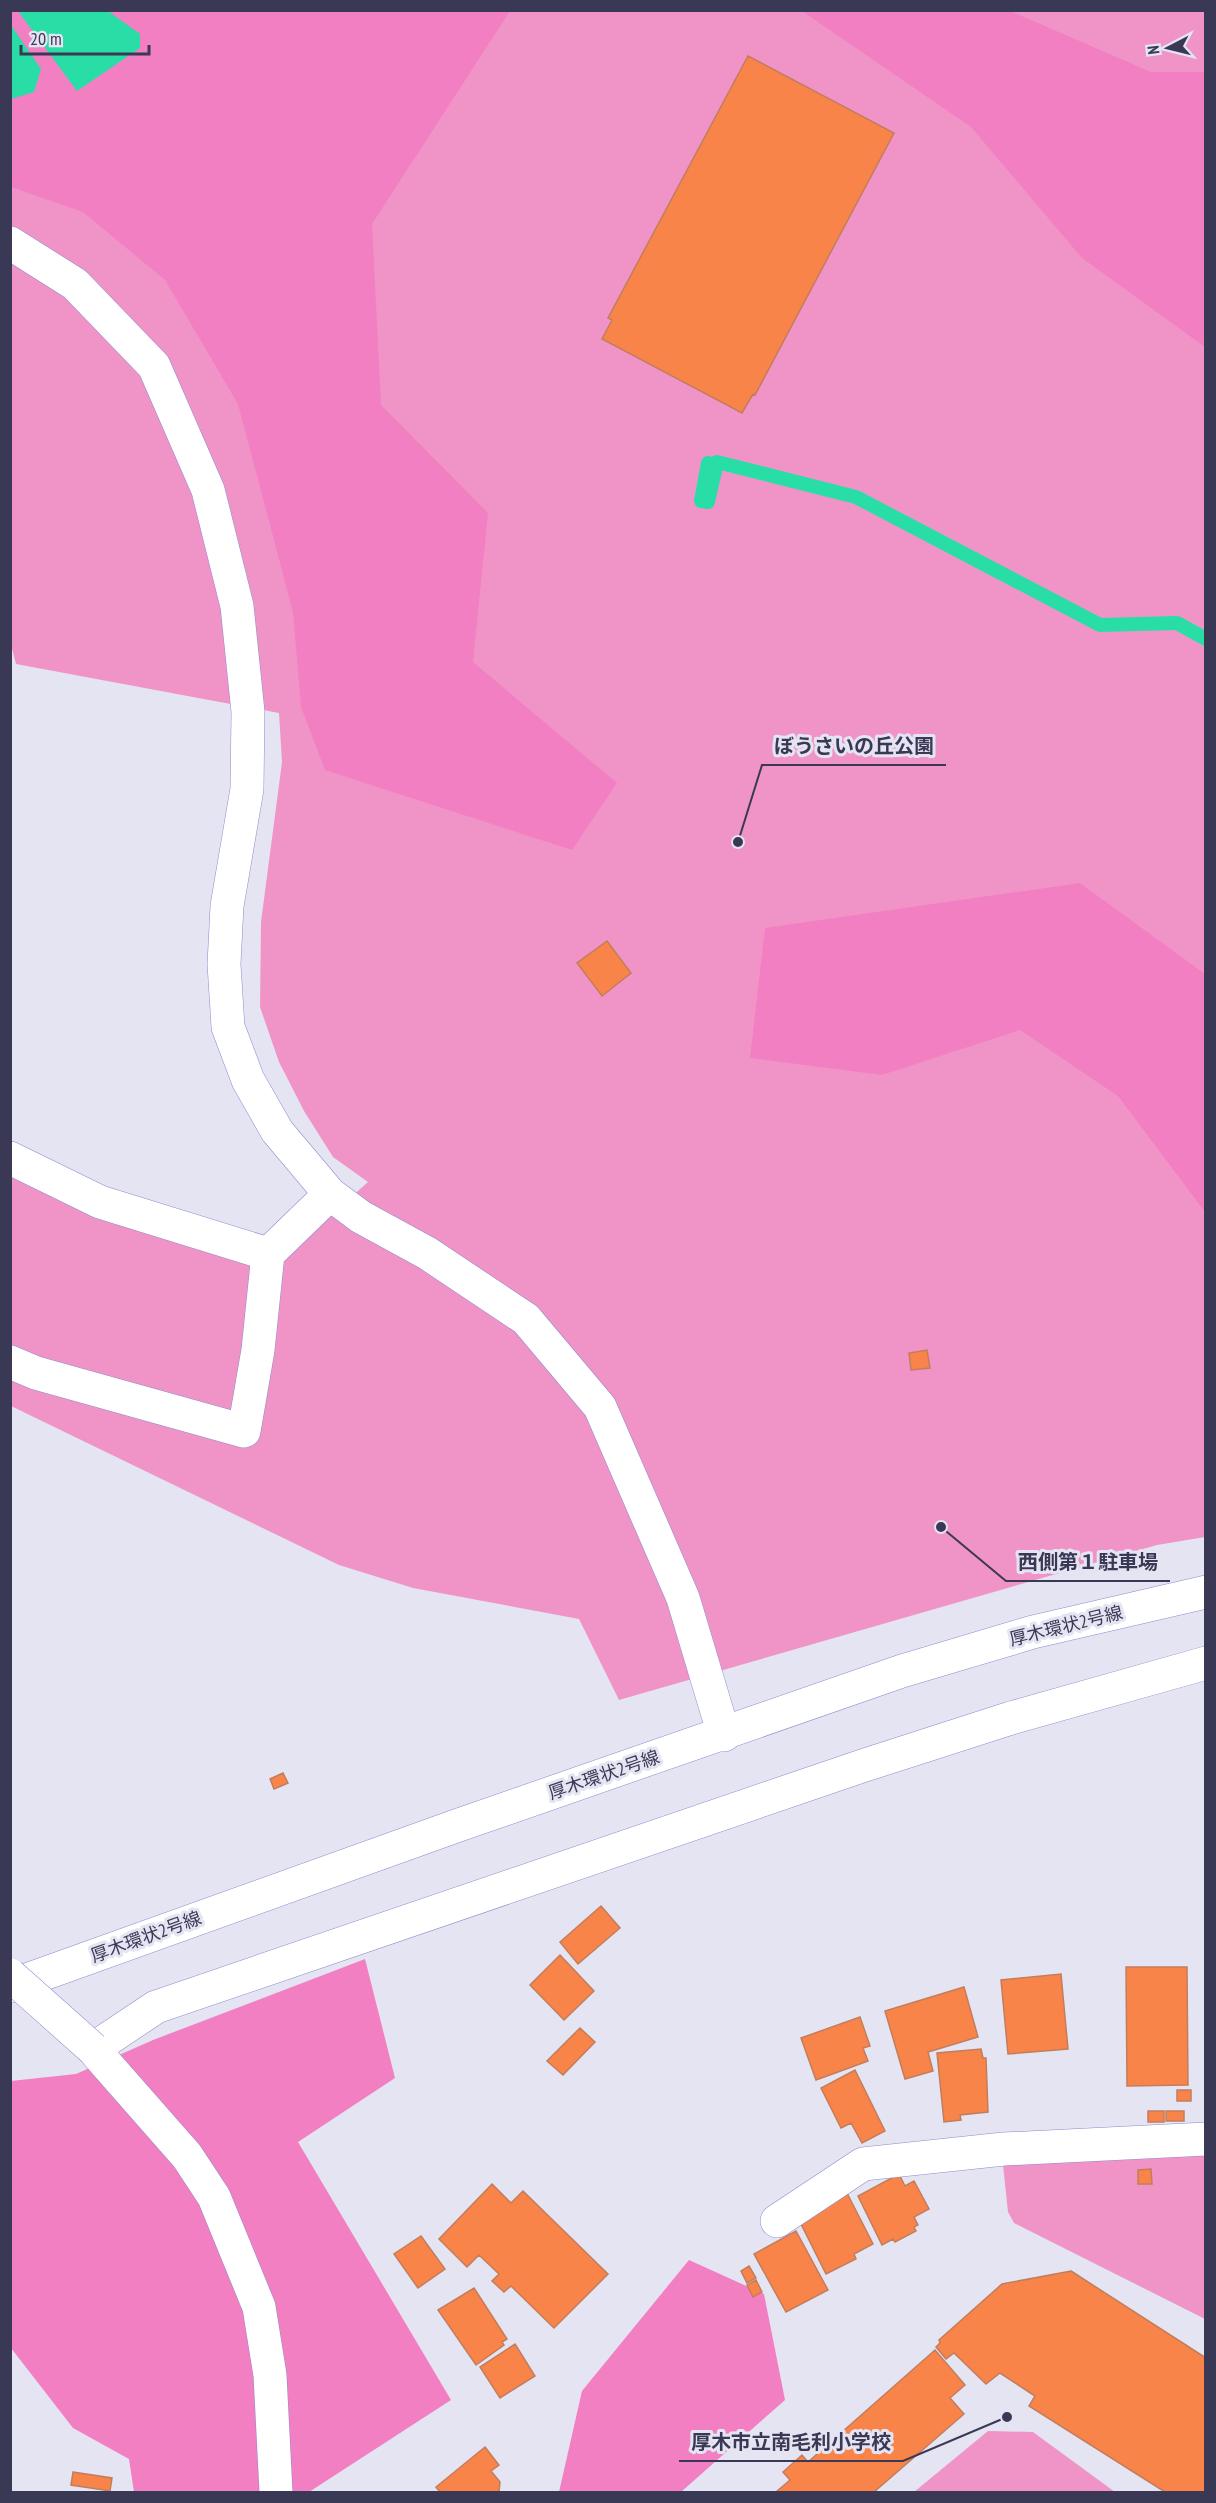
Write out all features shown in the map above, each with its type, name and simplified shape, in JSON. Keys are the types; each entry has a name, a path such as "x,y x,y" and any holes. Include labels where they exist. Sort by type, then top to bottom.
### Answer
{"street":[{"path":"10,243 75,284 154,366 208,490 237,606 248,712 247,789 227,906 225,964 228,1027 248,1080 277,1131 330,1194 361,1217 427,1253 526,1320 600,1407 683,1598 724,1734"},
{"path":"10,1158 100,1202 268,1254"},
{"path":"10,1362 36,1373 244,1431 258,1350 268,1254 330,1194"},
{"name":"厚木環状2号線","path":"10,1986 456,1826 902,1671 1033,1632 1206,1592"},
{"path":"93,2049 156,2007 865,1765 1011,1718 1206,1663"},
{"path":"10,1975 93,2049 187,2156 214,2197 259,2307 270,2375 276,2493"},
{"path":"777,2221 863,2164 1004,2149 1206,2139"}],"shaded area":[{"path":"11,11 1205,11 1205,1537 1157,1545 619,1700 579,1619 413,1588 339,1565 11,1406 10,1168 287,1254 368,1182 333,1157 304,1111 279,1062 260,1007 261,922 282,762 279,713 16,664 10,641"},
{"path":"11,11 510,11 372,224 381,405 488,513 473,662 617,783 572,850 325,770 301,707 293,612 238,404 165,280 83,212 11,187"},
{"path":"18,11 108,11 140,34 140,48 77,91"},
{"path":"802,11 1010,11 1151,72 1205,72 1205,347 1082,258 971,127"},
{"path":"11,25 41,69 34,92 11,99"},
{"path":"1080,883 1205,974 1205,1212 1118,1096 1020,1030 882,1075 750,1058 765,928"},
{"path":"365,1959 395,2078 298,2142 451,2400 309,2492 134,2492 129,2459 73,2428 11,2348 11,2081 76,2074 153,2040"},
{"path":"1205,2146 1205,2319 1014,2223 1008,2212 1003,2165"},
{"path":"689,2260 764,2294 785,2400 681,2492 559,2492 582,2391"},
{"path":"988,2431 1033,2432 1115,2492 914,2492"}],"building":[{"path":"748,56 894,133 755,395 753,394 742,413 602,339 612,320 608,318"},
{"path":"607,941 631,973 602,996 577,963"},
{"path":"927,1350 930,1368 911,1370 909,1353"},
{"path":"283,1773 288,1783 274,1789 270,1779"},
{"path":"601,1906 620,1928 578,1964 560,1942"},
{"path":"560,1955 594,1991 564,2020 530,1985"},
{"path":"1126,1967 1187,1967 1188,2085 1127,2086"},
{"path":"1061,1974 1068,2049 1008,2054 1001,1980"},
{"path":"964,1987 978,2037 928,2052 933,2071 905,2079 885,2011"},
{"path":"860,2017 870,2046 863,2048 868,2061 816,2080 801,2038"},
{"path":"580,2028 595,2042 563,2075 547,2061"},
{"path":"981,2049 983,2058 986,2058 988,2112 960,2115 961,2120 944,2122 937,2053"},
{"path":"855,2070 885,2131 862,2143 851,2123 841,2128 821,2088"},
{"path":"1177,2090 1191,2090 1191,2101 1177,2101"},
{"path":"1148,2111 1164,2111 1164,2122 1148,2122"},
{"path":"1166,2111 1184,2111 1184,2121 1166,2121"},
{"path":"1151,2169 1152,2184 1138,2184 1138,2170"},
{"path":"899,2174 905,2186 914,2181 929,2209 914,2217 918,2225 914,2227 916,2231 895,2242 893,2239 882,2245 858,2196"},
{"path":"492,2184 511,2203 523,2191 608,2274 554,2328 511,2286 504,2292 492,2281 499,2274 479,2255 467,2267 439,2239"},
{"path":"847,2193 873,2244 854,2254 856,2259 826,2274 798,2218"},
{"path":"796,2231 828,2290 786,2312 754,2254"},
{"path":"421,2236 445,2269 418,2288 394,2254"},
{"path":"749,2266 756,2278 747,2283 741,2271"},
{"path":"1071,2271 1206,2358 1206,2492 1165,2492 1029,2406 1035,2396 1000,2373 986,2384 954,2353 946,2359 936,2347 940,2343 939,2340 1002,2284"},
{"path":"756,2280 762,2292 753,2297 747,2285"},
{"path":"474,2288 507,2339 502,2342 504,2345 476,2365 438,2310"},
{"path":"515,2344 535,2376 500,2398 480,2367"},
{"path":"935,2350 965,2385 950,2398 964,2414 874,2492 776,2492 790,2480 783,2472 802,2455 808,2462"},
{"path":"485,2447 499,2465 491,2471 500,2482 499,2492 440,2492 436,2487"},
{"path":"73,2472 112,2478 110,2491 71,2485"}],"waterway":[{"path":"708,463 701,501 708,502 717,462 856,497 1100,625 1177,623 1206,639"}],"place":[{"name":"ぼうさいの丘公園","path":"738,842"},
{"name":"西側第１駐車場","path":"941,1527"},
{"name":"厚木市立南毛利小学校","path":"1007,2417"}]}
